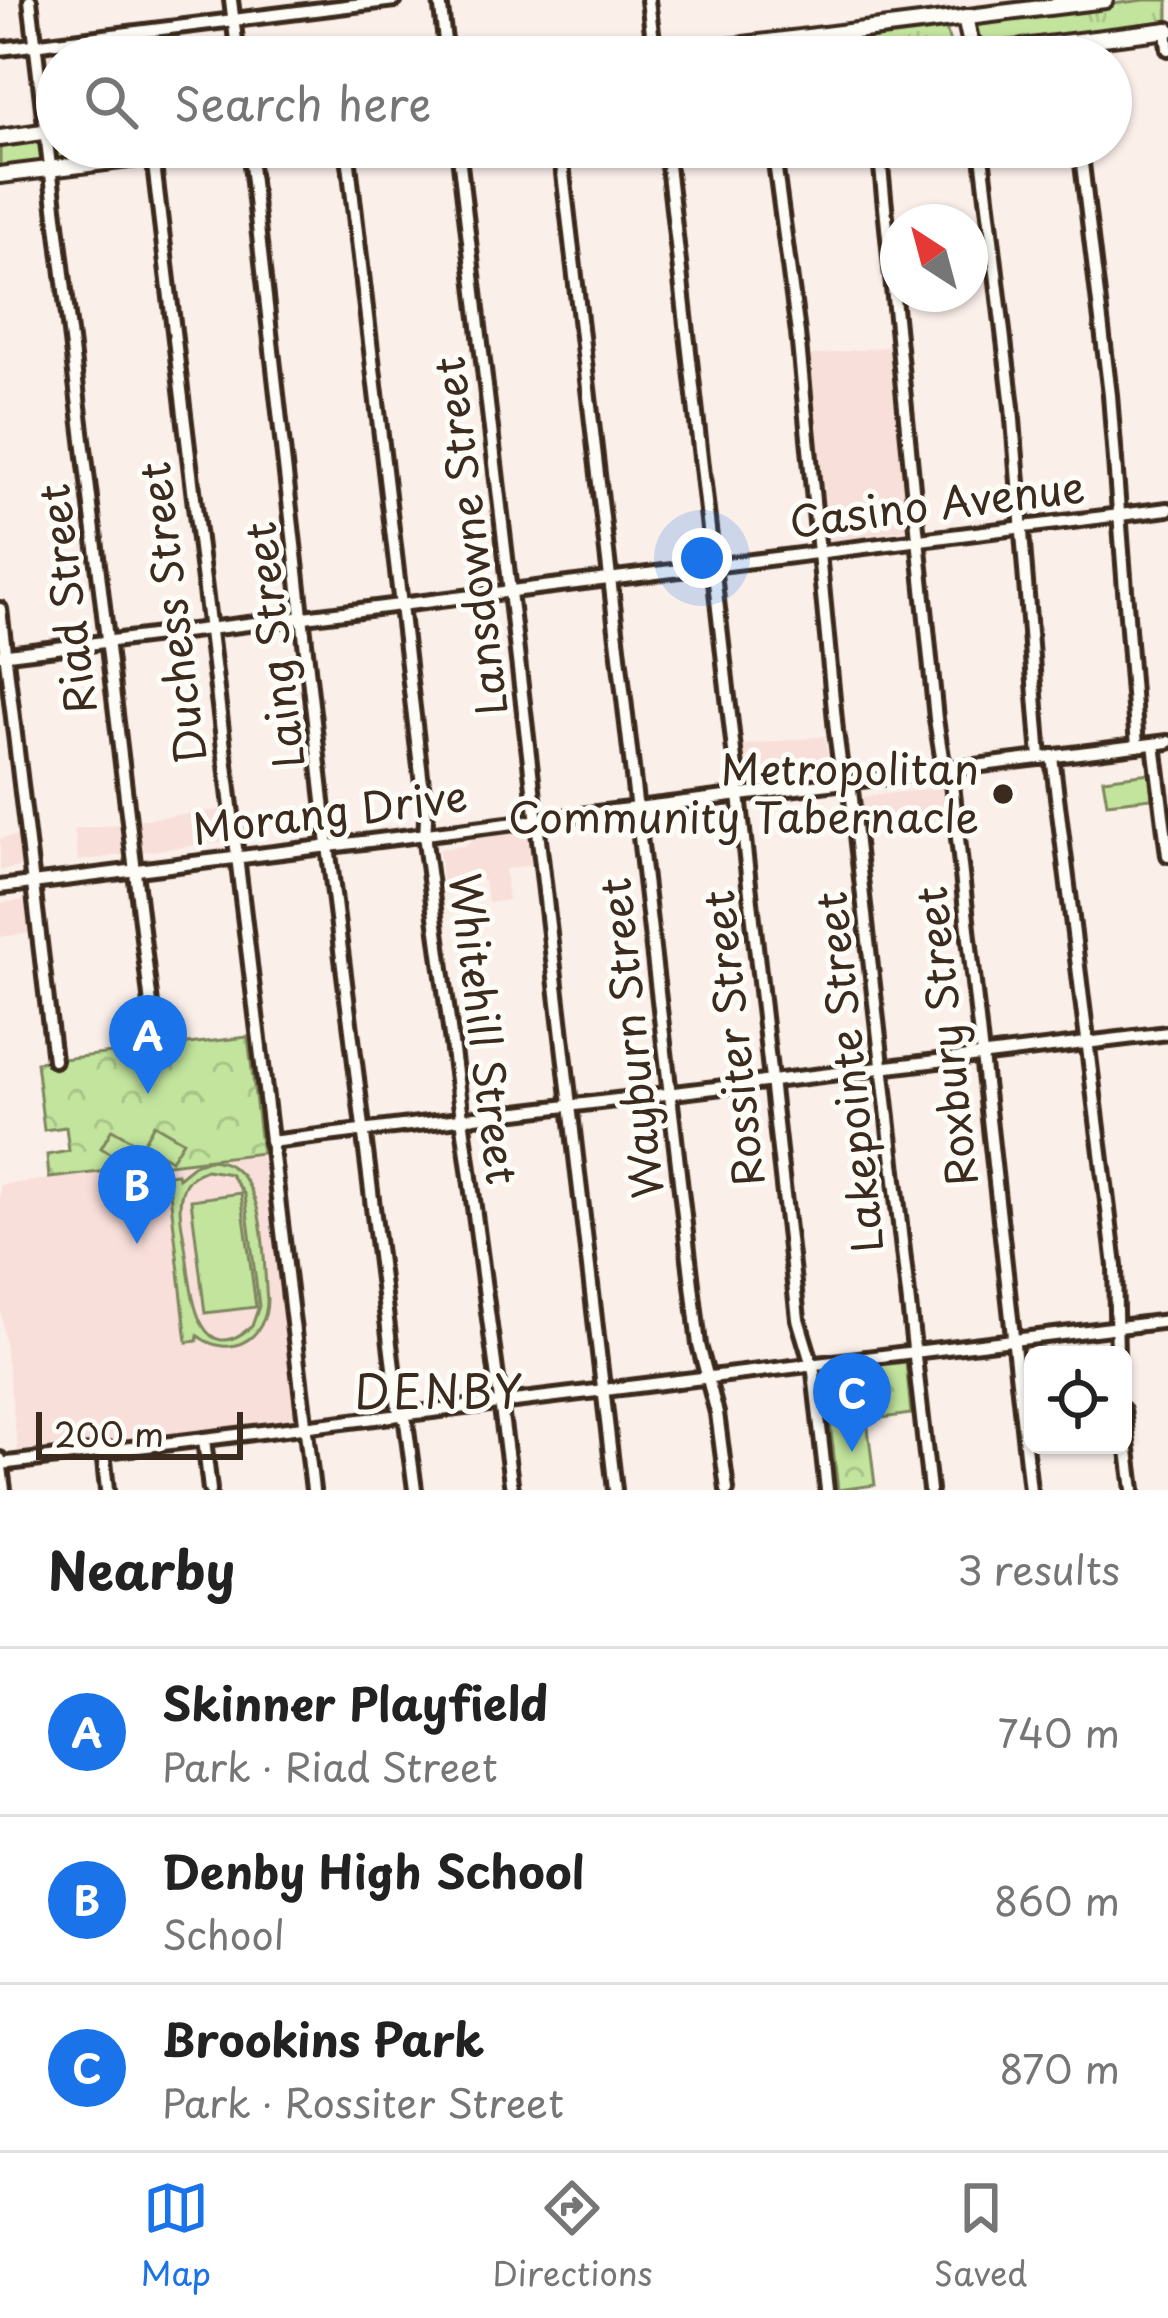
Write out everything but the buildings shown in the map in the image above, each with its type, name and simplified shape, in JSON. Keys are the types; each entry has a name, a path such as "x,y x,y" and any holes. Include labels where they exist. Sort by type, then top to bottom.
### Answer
{"main road":[{"path":"791,36 964,10 1106,0"},
{"path":"1132,37 1167,30"},
{"path":"0,138 36,133"},
{"path":"0,175 59,168"}],"street":[{"name":"Riad Street","path":"30,0 36,45"},
{"path":"231,0 236,36"},
{"path":"107,36 394,0"},
{"path":"440,0 444,36"},
{"path":"648,0 651,36"},
{"path":"1167,30 1168,49"},
{"path":"0,49 36,45"},
{"name":"Duchess Street","path":"154,168 313,1490"},
{"name":"Laing Street","path":"251,168 364,1132 415,1490"},
{"name":"Whitehill Street","path":"349,168 428,834 425,842 512,1490"},
{"name":"Lansdowne Street","path":"460,168 615,1490"},
{"name":"Wayburn Street","path":"562,168 699,1345 717,1413 727,1490"},
{"name":"Rossiter Street","path":"668,168 798,1319 811,1366 827,1490"},
{"name":"Lakepointe Street","path":"776,168 837,739 851,790 930,1490"},
{"name":"Roxbury Street","path":"881,168 936,719 952,784 1030,1490"},
{"path":"984,168 1046,757 1115,1266 1117,1346"},
{"path":"1083,168 1110,395 1137,746"},
{"name":"Riad Street","path":"51,169 156,1046"},
{"name":"Casino Avenue","path":"3,655 1168,509"},
{"path":"0,609 55,1060"},
{"path":"1161,743 1168,855"},
{"name":"Morang Drive","path":"0,887 1161,743"},
{"path":"270,1142 1168,1033"},
{"path":"4,1490 0,1462 1168,1321"},
{"path":"204,1438 210,1490"},
{"path":"103,1451 107,1490"},
{"path":"1128,1454 1132,1490"}],"shaded area":[{"path":"892,346 911,529 827,542 807,356"},
{"path":"825,736 829,767 747,776 744,745"},
{"path":"942,787 945,818 865,828 861,797"},
{"path":"220,810 224,842 141,852 137,820"},
{"path":"119,824 122,855 78,861 74,829"},
{"path":"530,832 534,865 505,869 508,900 488,903 484,880 443,887 439,849 463,846 478,838"},
{"path":"17,836 21,867 0,870 0,838"},
{"path":"25,900 29,933 0,937 0,903"},
{"path":"262,1153 295,1418 18,1451 0,1303 0,1185"}],"green space":[{"path":"1168,0 1168,25 1077,36 978,36 975,25 990,19"},
{"path":"945,25 948,36 855,36"},
{"path":"36,137 36,164 0,170 0,142"},
{"path":"1150,773 1152,798 1107,803 1103,779"},
{"path":"248,1037 262,1153 49,1178 47,1155 69,1151 66,1127 44,1130 36,1062"},
{"path":"154,1124 183,1141 171,1160 143,1143"},
{"path":"112,1129 141,1146 129,1165 101,1148"},
{"path":"208,1160 228,1164 242,1176 258,1214 265,1314 254,1335 234,1345 210,1343 198,1336 197,1341 187,1342 168,1175 178,1178","holes":["206,1170 230,1174 245,1195 259,1306 252,1326 233,1338 219,1339 208,1333 194,1303 180,1202 184,1187 196,1174"]},
{"path":"241,1193 256,1307 205,1313 191,1200"},
{"path":"906,1362 911,1414 867,1420 875,1485 838,1490 824,1372"}],"place":[{"name":"Metropolitan Community Tabernacle","path":"1003,794"},
{"name":"Skinner Playfield","path":"148,1094"},
{"name":"Denby High School","path":"137,1244"},
{"name":"Brookins Park","path":"852,1452"}],"district":[{"name":"DENBY","path":"440,1393"}]}
